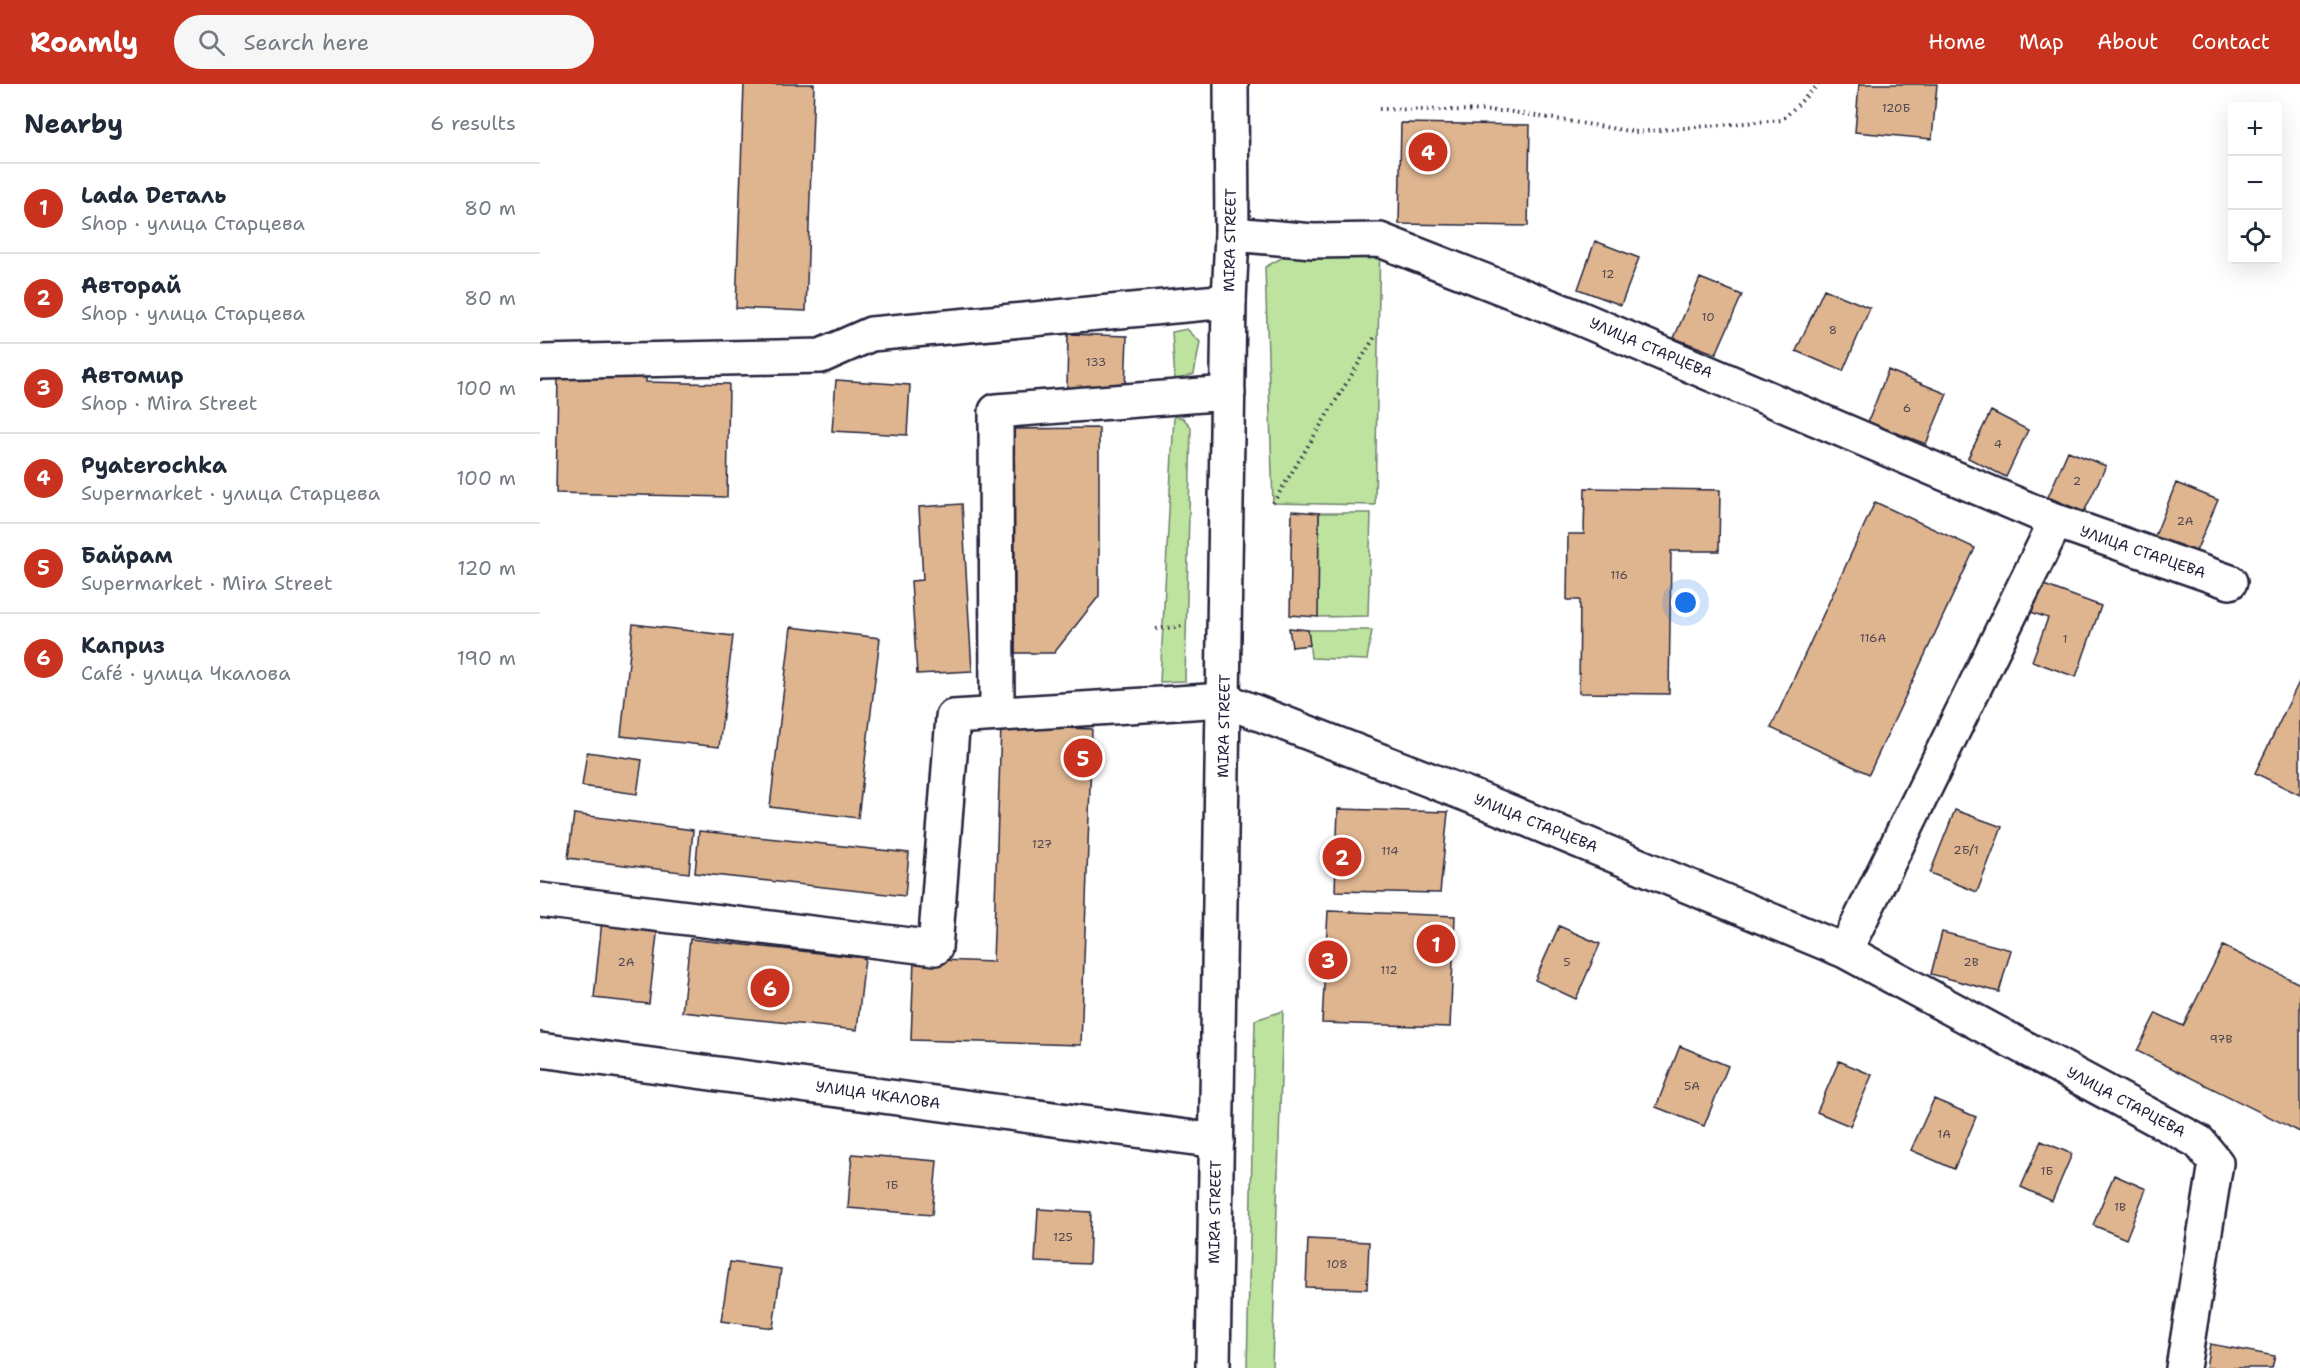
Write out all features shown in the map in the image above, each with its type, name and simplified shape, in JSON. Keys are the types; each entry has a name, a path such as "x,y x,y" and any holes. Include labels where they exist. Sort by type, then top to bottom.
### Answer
{"street":[{"name":"MIRA STREET","path":"1212,1368 1229,301 1232,234 1231,84"},
{"name":"УЛИЦА СТАРЦЕВА","path":"1232,234 1313,241 1380,240 1577,317 2056,521 2230,582"},
{"path":"540,362 821,356 871,334 1229,301"},
{"path":"997,714 996,411 1228,393"},
{"path":"1845,951 2056,521"},
{"name":"УЛИЦА СТАРЦЕВА","path":"1224,700 1471,796 1845,951 2199,1142 2216,1163 2183,1368"},
{"path":"540,900 934,948 953,717 1224,700"},
{"name":"УЛИЦА ЧКАЛОВА","path":"540,1050 1217,1141"}],"path":[{"path":"1379,110 1506,111 1635,132 1782,120 1819,84"},
{"path":"1273,503 1376,335"},
{"path":"1156,629 1184,626"}],"green space":[{"path":"1380,240 1375,505 1273,503 1265,267 1313,241"},
{"path":"1187,329 1200,342 1194,374 1175,381 1172,332"},
{"path":"1174,416 1183,418 1191,427 1185,681 1160,682"},
{"path":"1319,513 1371,513 1368,616 1318,617"},
{"path":"1308,630 1372,630 1367,660 1311,658"},
{"path":"1283,1011 1272,1368 1247,1368 1255,1020"}],"building":[{"path":"744,84 814,84 806,311 736,308"},
{"path":"1859,84 1937,84 1932,139 1855,132"},
{"path":"1401,123 1530,125 1528,226 1399,224"},
{"path":"1595,241 1639,258 1621,305 1578,289"},
{"path":"1700,278 1742,295 1716,354 1674,338"},
{"path":"1824,289 1870,308 1843,371 1796,351"},
{"path":"1068,334 1127,336 1125,390 1067,388"},
{"path":"646,369 646,382 729,384 727,497 556,493 558,376"},
{"path":"1888,370 1947,394 1926,444 1868,422"},
{"path":"836,380 910,385 907,435 832,431"},
{"path":"1991,411 2028,430 2006,477 1968,458"},
{"path":"1099,428 1099,596 1054,653 1015,653 1014,429"},
{"path":"2068,451 2106,466 2084,512 2048,497"},
{"path":"2176,483 2218,500 2194,556 2153,541"},
{"path":"1585,488 1720,490 1719,551 1671,551 1669,694 1579,693 1580,600 1567,600 1568,534 1584,534"},
{"path":"1875,502 1975,548 1869,774 1771,728"},
{"path":"962,504 972,671 917,674 911,581 923,580 919,507"},
{"path":"1292,511 1319,513 1318,617 1290,615"},
{"path":"2033,581 2101,606 2076,677 2032,661 2048,618 2022,609"},
{"path":"633,624 733,636 719,747 621,736"},
{"path":"791,627 880,638 858,818 770,807"},
{"path":"1289,628 1308,630 1310,645 1292,647"},
{"path":"2300,680 2300,795 2255,773"},
{"path":"1001,726 1092,729 1081,1045 911,1040 914,959 993,962"},
{"path":"587,752 642,760 637,794 582,786"},
{"path":"1338,809 1448,812 1440,893 1335,891"},
{"path":"1955,810 2002,827 1977,892 1930,873"},
{"path":"574,814 693,830 689,873 568,858"},
{"path":"699,831 909,853 905,896 695,873"},
{"path":"1328,911 1455,916 1450,1027 1322,1023"},
{"path":"602,920 658,926 649,1004 594,998"},
{"path":"1559,926 1600,944 1576,999 1535,980"},
{"path":"1942,932 2011,950 1999,992 1931,974"},
{"path":"690,939 865,958 857,1030 682,1012"},
{"path":"2223,946 2300,984 2300,1132 2137,1051 2156,1013 2183,1026"},
{"path":"1680,1046 1728,1066 1704,1126 1656,1107"},
{"path":"1839,1061 1872,1075 1850,1126 1817,1112"},
{"path":"1934,1099 1976,1117 1954,1169 1911,1150"},
{"path":"2041,1141 2072,1154 2052,1201 2021,1187"},
{"path":"852,1154 937,1161 932,1215 848,1208"},
{"path":"2114,1175 2146,1189 2126,1239 2093,1225"},
{"path":"1038,1209 1091,1212 1089,1264 1035,1262"},
{"path":"1308,1239 1369,1242 1367,1289 1306,1287"},
{"path":"730,1262 781,1269 773,1328 721,1321"},
{"path":"2210,1344 2275,1356 2272,1368 2206,1368"}],"place":[{"name":"Pyaterochka","path":"1428,152"},
{"name":"Байрам","path":"1083,758"},
{"name":"Авторай","path":"1342,857"},
{"name":"Lada Dеталь","path":"1436,944"},
{"name":"Автомир","path":"1328,960"},
{"name":"Каприз","path":"770,988"}]}
